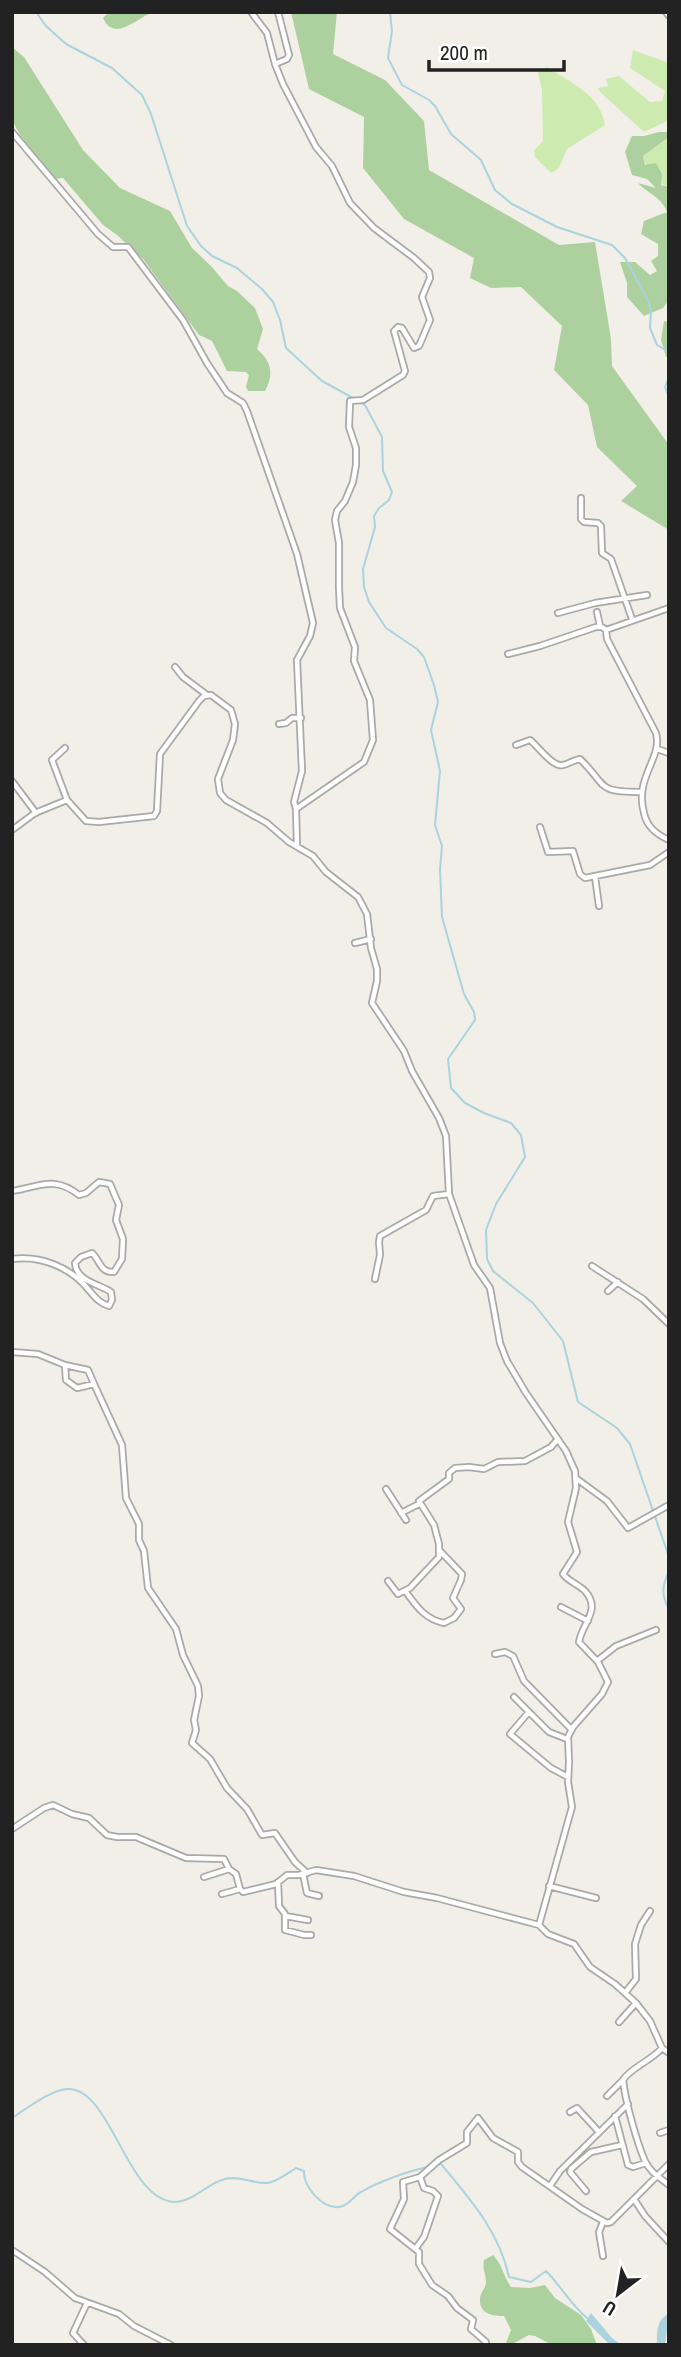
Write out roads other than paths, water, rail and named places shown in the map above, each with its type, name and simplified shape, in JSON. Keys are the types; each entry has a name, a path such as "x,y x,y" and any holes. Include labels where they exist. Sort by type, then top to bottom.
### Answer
{"street":[{"path":"251,12 267,33 283,84 316,147 332,166 349,203 374,228 425,268 430,278 422,297 430,320 419,346 414,348 402,328 398,327 394,331 393,336 405,371 403,375 363,400 350,401 349,427 356,456 354,478 335,520 339,543 340,608 355,647 355,664 370,700 373,740 363,762 296,808"},
{"path":"275,64 287,59 289,55 278,12"},
{"path":"12,132 98,234 113,247 128,247 183,320 227,393 243,403 247,411 297,554 313,623 310,636 297,657 302,771 294,802 297,845"},
{"path":"581,498 581,519 601,526 603,555 611,559 632,619"},
{"path":"558,613 595,603 646,595"},
{"path":"606,630 669,608"},
{"path":"597,612 600,626 606,630 607,639 656,733 657,749 642,783 641,792 644,813 650,827 669,840"},
{"path":"508,654 600,626"},
{"path":"175,667 207,695 218,699 231,710 235,724 233,740 218,779 220,793 226,800 267,823 284,838 313,856 326,872 355,892 367,914 377,975 372,1003 404,1051 443,1128 447,1141 449,1194 474,1265 490,1289 507,1361 571,1460 577,1479 568,1522 577,1552 563,1574 566,1579 583,1589 592,1601 593,1609 579,1642 597,1661 608,1678 608,1685 571,1729 567,1739 572,1807 539,1925"},
{"path":"65,748 52,760 67,800 72,803 80,817 89,821 154,816 157,811 160,754 199,701 207,695"},
{"path":"279,724 292,718 301,718"},
{"path":"516,745 530,740 555,765 562,766 575,759 580,760 605,788 641,792"},
{"path":"657,749 669,753"},
{"path":"12,781 36,813"},
{"path":"12,830 36,813 67,800"},
{"path":"540,827 548,852 573,851 582,877 595,877 650,865 669,852"},
{"path":"595,877 599,906"},
{"path":"355,943 370,939"},
{"path":"12,1191 49,1182 70,1188 79,1195 86,1193 99,1182 107,1182 112,1186 119,1205 117,1226 123,1239 121,1264 114,1272 106,1272 92,1253 85,1254 75,1263 76,1270 89,1282 111,1292 112,1300 109,1306 99,1302 87,1287 54,1264 39,1258 12,1259"},
{"path":"375,1279 380,1255 380,1236 426,1210 433,1196 449,1194"},
{"path":"592,1266 643,1299 669,1324"},
{"path":"608,1291 618,1282"},
{"path":"12,1352 38,1354 89,1371 122,1445 126,1498 139,1524 139,1540 144,1551 148,1588 176,1629 183,1655 198,1686 199,1696 194,1720 196,1730 192,1743 210,1759 227,1788 247,1809 262,1835 275,1833 305,1874 307,1893 319,1896"},
{"path":"65,1365 66,1380 72,1386 80,1388 94,1384"},
{"path":"388,1581 398,1594 406,1592 438,1560 440,1550 434,1525 419,1504 419,1499 449,1479 449,1473 453,1469 469,1466 484,1469 498,1462 525,1461 551,1447 558,1439"},
{"path":"577,1479 607,1501 628,1528 669,1505"},
{"path":"386,1489 406,1520"},
{"path":"401,1513 419,1504"},
{"path":"406,1592 419,1611 428,1618 444,1623 454,1618 461,1609 453,1598 462,1574 440,1550"},
{"path":"561,1607 588,1621"},
{"path":"597,1661 616,1646 656,1630"},
{"path":"495,1654 505,1652 513,1656 524,1681 571,1729"},
{"path":"514,1697 549,1732 567,1739"},
{"path":"528,1713 510,1734 551,1768 569,1777"},
{"path":"12,1829 53,1805 89,1818 107,1835 136,1837 186,1858 224,1859 229,1869 237,1876 240,1889"},
{"path":"204,1877 229,1869"},
{"path":"222,1894 240,1889 250,1892 278,1882 284,1875 319,1870 359,1877 404,1892 539,1925 544,1932 574,1944 590,1967 636,2003 646,2014 662,2048 669,2053"},
{"path":"278,1882 279,1906 285,1916 284,1927 287,1931 311,1935"},
{"path":"549,1886 596,1898"},
{"path":"625,1993 636,1979 635,1944 641,1925 650,1911"},
{"path":"285,1916 308,1920"},
{"path":"619,2022 636,2003"},
{"path":"607,2096 626,2074 655,2056 662,2048"},
{"path":"623,2080 646,2163 669,2185"},
{"path":"550,2186 614,2115 628,2104"},
{"path":"570,2112 577,2108 599,2132"},
{"path":"614,2115 628,2165 634,2167 646,2163"},
{"path":"485,2345 486,2342 471,2329 473,2320 430,2281 419,2264 420,2254 416,2248 390,2229 404,2199 403,2182 421,2177 439,2160 467,2143 467,2132 478,2118 493,2138 518,2152 519,2164 603,2222 611,2222 669,2164"},
{"path":"660,2133 669,2130"},
{"path":"586,2191 569,2172 571,2169 591,2152 622,2145"},
{"path":"416,2248 424,2237 438,2196 432,2190 424,2188 421,2177"},
{"path":"634,2199 645,2216 669,2242"},
{"path":"603,2222 599,2232 603,2256"},
{"path":"12,2249 46,2272 69,2294 119,2314 134,2326 171,2345"},
{"path":"84,2345 74,2333 87,2303"}],"water":[{"path":"591,2313 621,2345 610,2345 586,2321"},
{"path":"669,2314 665,2345 657,2345 659,2323"}],"waterway":[{"path":"36,12 46,26 66,44 112,68 142,95 151,114 187,226 212,256 237,268 273,302 286,348 322,381 353,398"},
{"path":"390,12 392,31 388,58 402,85 435,106 451,134 481,160 495,190 512,204 557,227 612,245 625,258 649,302 650,328 657,345 669,352"},
{"path":"669,377 665,387 669,397"},
{"path":"361,403 365,405 382,437 383,471 392,492 389,500 374,516 375,527 363,569 364,587 369,602 386,628 417,649 424,657 438,702 431,730 440,771 435,825 442,846 442,917 464,994 474,1012 475,1020 448,1059 451,1088 465,1103 511,1123 521,1135 525,1157 496,1204 486,1230 487,1259 493,1271 533,1303 563,1341 578,1402 617,1428 630,1444 669,1557"},
{"path":"669,1571 663,1590 669,1609"},
{"path":"12,2118 55,2092 69,2089 84,2094 97,2107 145,2184 159,2197 176,2202 189,2199 225,2179 267,2183 296,2168 304,2171 310,2190 320,2200 339,2207 376,2184 428,2167"},
{"path":"437,2165 441,2164 482,2216 498,2245 509,2277 531,2282 546,2271 587,2318"}]}
